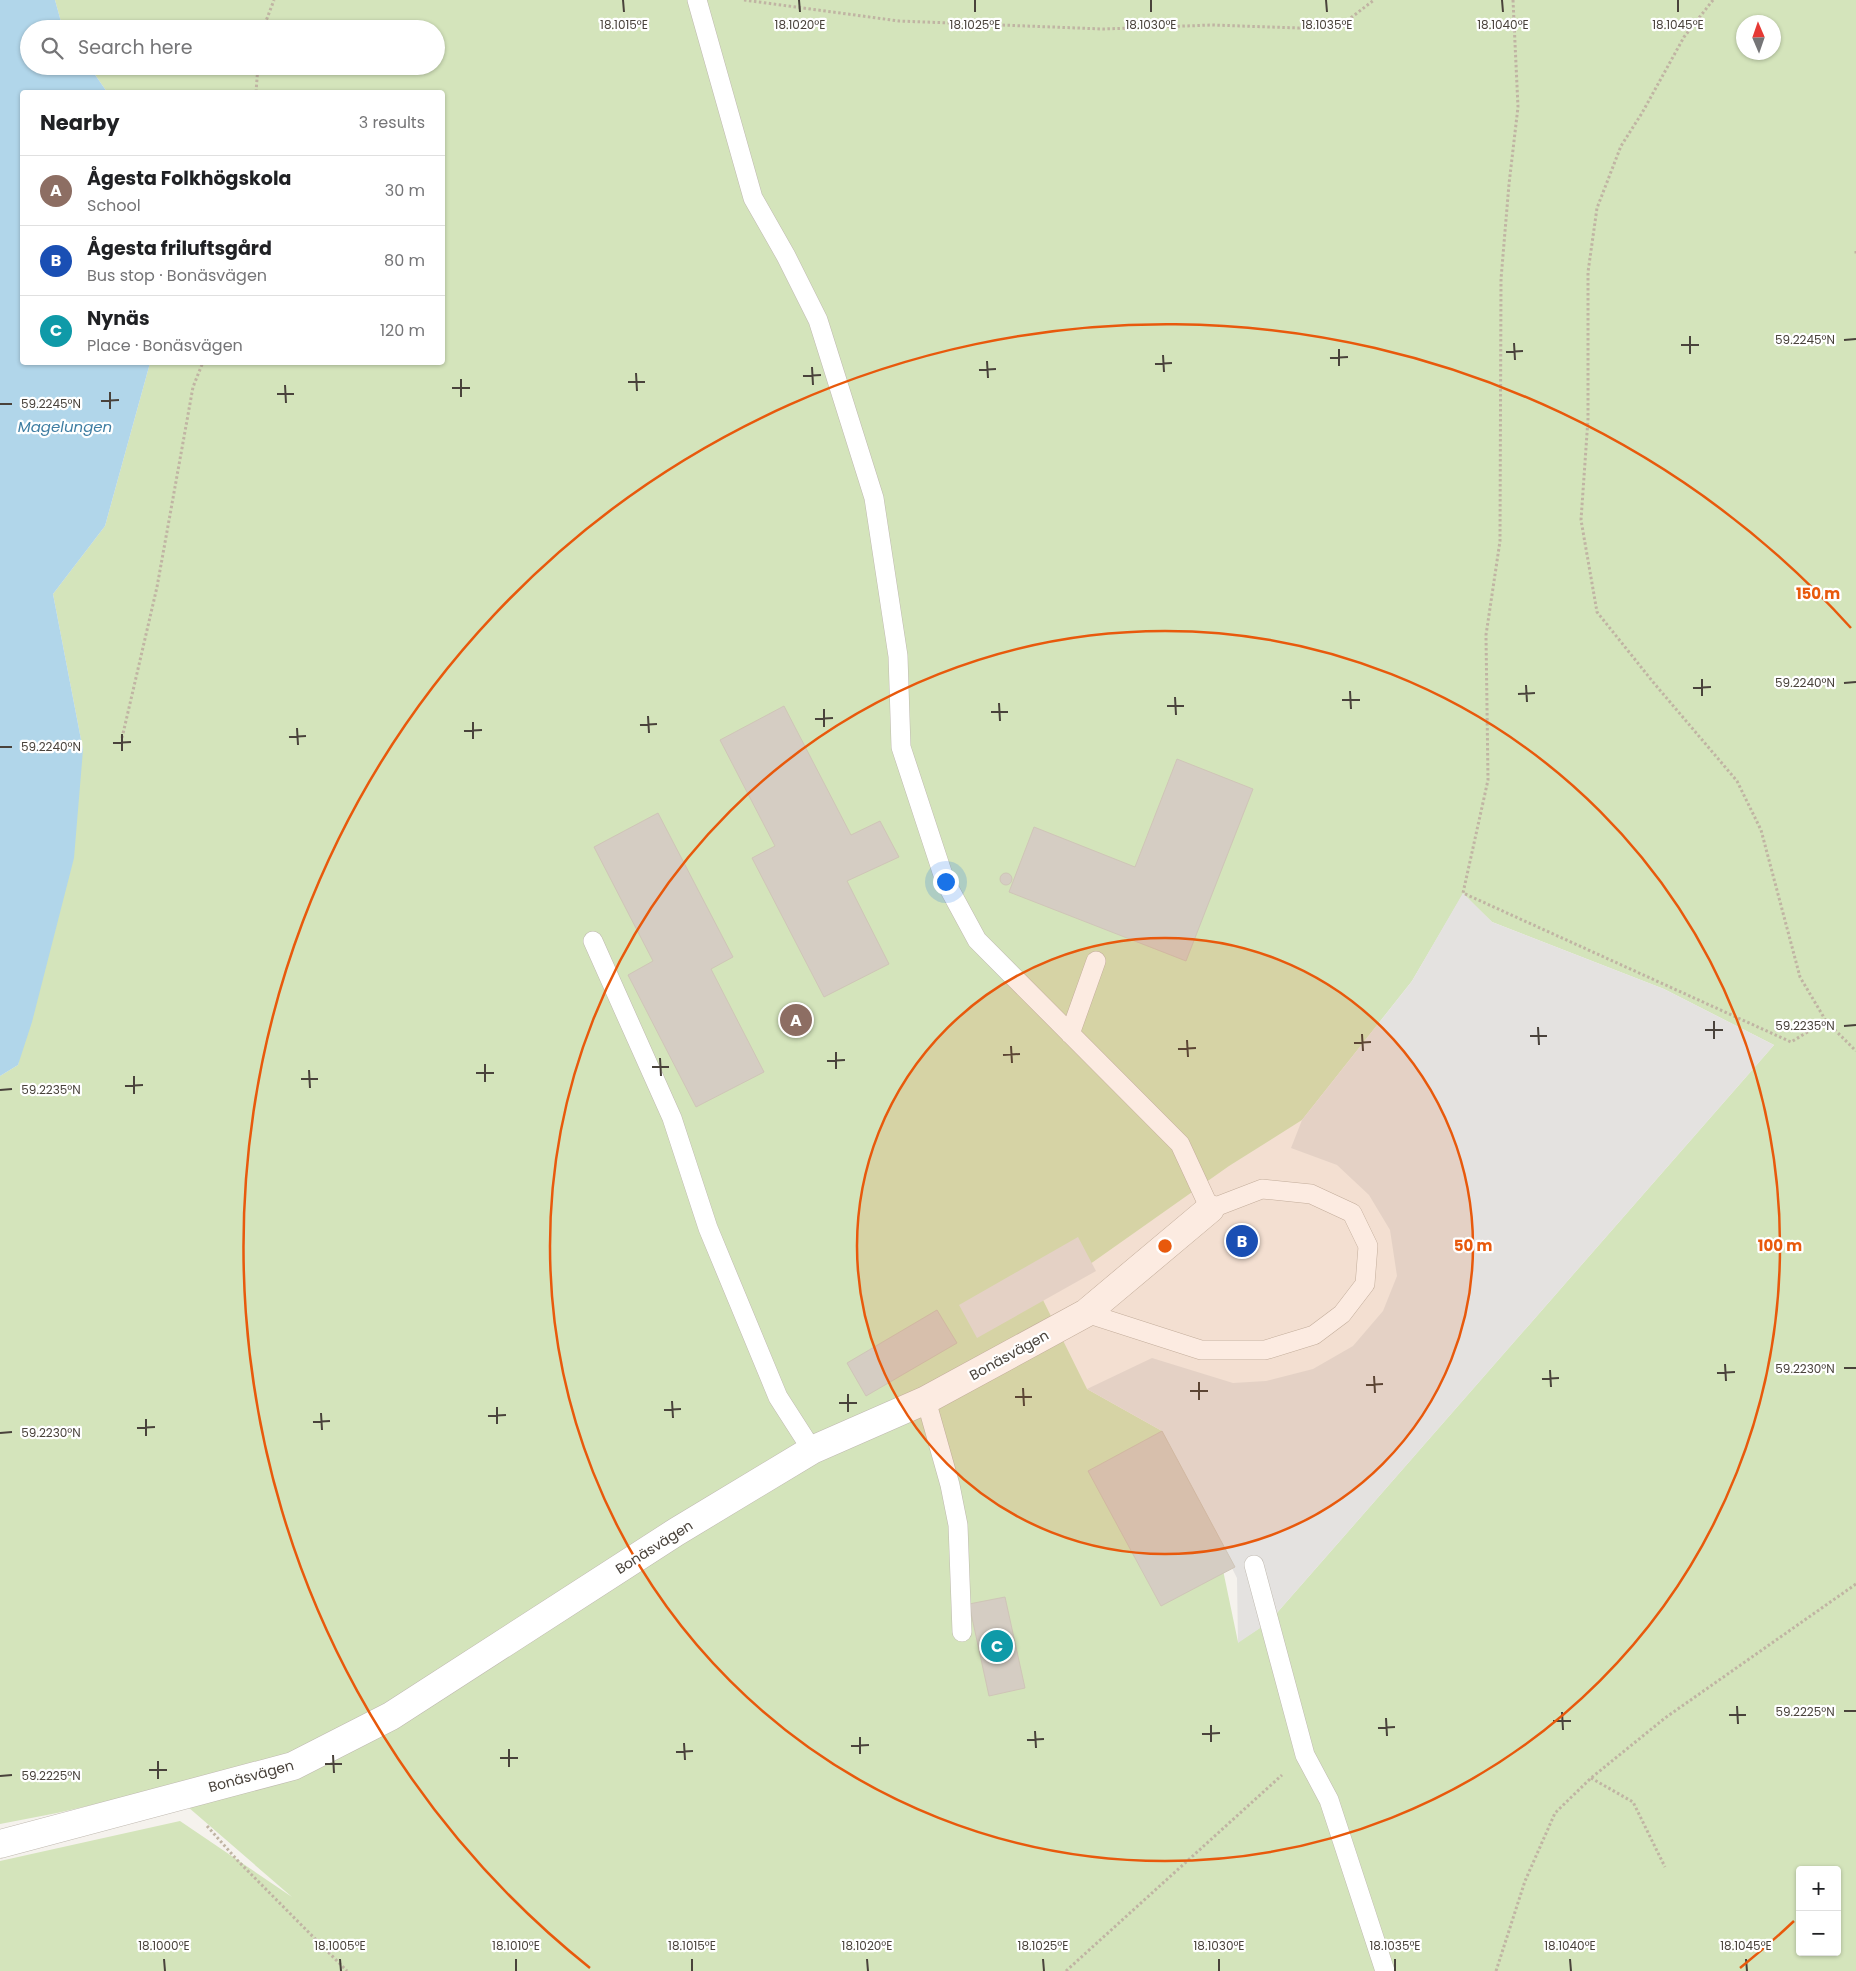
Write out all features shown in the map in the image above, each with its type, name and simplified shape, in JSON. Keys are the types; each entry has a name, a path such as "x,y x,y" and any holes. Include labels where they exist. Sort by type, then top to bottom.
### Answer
{"street":[{"name":"Bonäsvägen","path":"0,1844 293,1766 391,1716 676,1532 812,1450 926,1400 1086,1312 1210,1209"}],"lane":[{"path":"697,0 753,198 786,256 818,320 874,498 898,656 901,747 945,881 977,940 1180,1144 1210,1209 1262,1189 1312,1194 1352,1213 1368,1246 1365,1284 1342,1314 1314,1335 1265,1350 1201,1350 1086,1312"},
{"path":"593,941 672,1118 708,1228 778,1397 812,1450"},
{"path":"1070,1034 1096,961"},
{"path":"926,1400 950,1485 958,1525 962,1632"},
{"path":"1254,1564 1305,1755 1329,1800 1385,1971"}],"path":[{"path":"266,20 274,0"},
{"path":"744,0 899,21 1103,29 1212,25 1299,28 1348,20 1374,0"},
{"path":"1513,0 1518,107 1508,184 1501,279 1500,541 1486,635 1488,780 1463,893 1791,1042 1826,1021"},
{"path":"1713,0 1684,37 1642,113 1621,146 1597,208 1588,272 1588,419 1581,520 1597,612 1653,682 1737,781 1761,830 1800,977 1826,1021 1856,1051"},
{"path":"256,90 257,75"},
{"path":"122,738 157,586 193,387 202,365"},
{"path":"1496,1971 1524,1881 1554,1813 1591,1778 1665,1718 1856,1584"},
{"path":"1066,1971 1305,1755"},
{"path":"1591,1778 1632,1802 1665,1867"},
{"path":"180,1796 239,1862 347,1971"}],"green space":[{"path":"55,0 1856,0 1856,1971 0,1971 0,1861 180,1821 292,1897 166,1788 0,1824 0,1076 18,1065 83,750 53,594 105,526 149,365 445,365 445,90 106,90 95,75 445,75 445,20 61,20","holes":["1463,894 1492,922 1664,989 1774,1045 1269,1622 1238,1642 1219,1551 1162,1431 1087,1389 1042,1298 1229,1166 1302,1120 1412,981"]}],"shaded area":[{"path":"1463,893 1492,922 1664,989 1774,1045 1269,1622 1238,1643 1237,1578 1162,1431 1087,1389 1152,1358 1233,1383 1266,1381 1313,1369 1353,1346 1383,1311 1397,1276 1390,1230 1369,1195 1337,1165 1291,1148 1302,1120 1412,981"},
{"path":"1078,1237 1096,1271 977,1338 959,1305"}],"water":[{"name":"Magelungen","path":"0,0 55,0 61,20 20,20 20,75 95,75 106,90 20,90 20,365 149,365 105,526 53,594 83,750 74,858 32,1022 18,1065 0,1076"}],"building":[{"path":"784,706 851,835 880,821 899,857 847,881 889,964 824,997 752,858 775,846 720,740"},
{"path":"1177,759 1253,789 1186,961 1009,892 1034,827 1135,867"},
{"path":"658,813 733,957 711,969 764,1072 696,1107 628,975 653,961 594,847"},
{"path":"1006,873 1012,879 1006,885 1000,879"},
{"path":"937,1310 957,1343 866,1396 847,1363"},
{"path":"1162,1431 1235,1567 1161,1606 1088,1471"},
{"path":"1005,1597 1025,1688 989,1696 969,1604"}],"place":[{"name":"Ågesta Folkhögskola","path":"796,1020"},
{"name":"Ågesta friluftsgård","path":"1242,1241"},
{"name":"Nynäs","path":"997,1646"}]}
